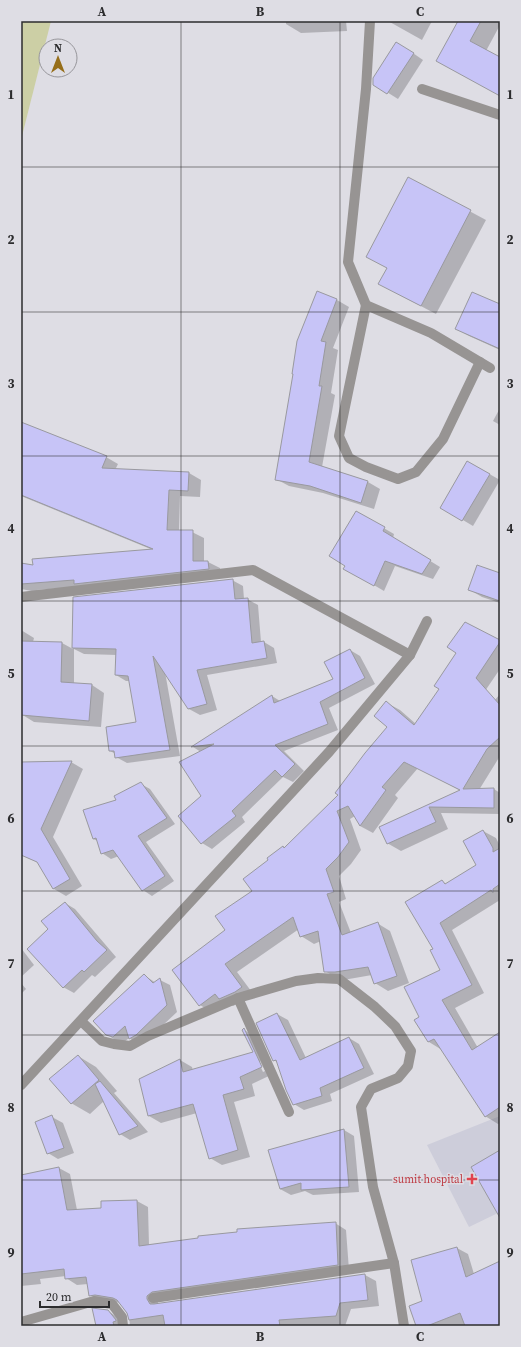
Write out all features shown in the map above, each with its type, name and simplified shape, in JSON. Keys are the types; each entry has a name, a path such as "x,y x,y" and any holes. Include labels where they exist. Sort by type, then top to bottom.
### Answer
{"street":[{"path":"370,21 366,89 348,262 366,305 340,436 349,458 366,467 398,478 416,472 444,439 480,362"},
{"path":"422,89 500,114"},
{"path":"366,305 431,333 490,368"},
{"path":"21,596 253,570 410,655"},
{"path":"21,1085 329,752 410,655 427,621"},
{"path":"81,1021 102,1041 130,1046 148,1036 238,998 296,981 318,978 339,979 375,1007 394,1026 411,1050 408,1066 398,1078 371,1089 361,1108 373,1186 394,1263 404,1326"},
{"path":"238,998 289,1112"},
{"path":"154,1298 394,1263"},
{"path":"21,1322 94,1301 112,1304 122,1317 123,1326"}],"shaded area":[{"name":"sumit hospital","path":"500,1116 500,1212 469,1227 427,1145"}],"green space":[{"path":"21,21 51,21 47,38 38,38 38,73 21,140"}],"building":[{"path":"458,21 481,21 470,41 500,57 500,96 436,61"},
{"path":"396,42 414,53 387,94 373,85 373,78"},
{"path":"408,177 471,210 421,306 378,284 387,268 366,257"},
{"path":"317,291 337,299 321,341 326,342 319,386 322,386 309,462 368,481 361,503 310,486 275,480 293,374 297,341"},
{"path":"472,292 500,304 500,349 455,329"},
{"path":"21,422 107,456 102,468 189,472 188,491 169,490 167,530 193,530 193,561 208,561 209,569 74,584 74,580 21,584 21,563 33,565 32,559 153,549 21,495"},
{"path":"467,461 490,474 462,521 440,508"},
{"path":"356,511 385,527 383,531 431,560 422,574 385,561 374,586 343,569 345,566 329,556"},
{"path":"477,565 500,573 500,601 468,590"},
{"path":"233,579 235,599 248,598 252,643 264,641 267,658 197,670 207,704 188,709 153,656 170,750 115,758 114,751 109,751 106,727 136,722 128,676 115,675 116,649 72,648 73,597"},
{"path":"465,622 500,640 476,678 500,705 500,737 487,749 463,789 494,788 494,808 429,807 436,822 387,844 379,827 460,790 404,762 382,787 386,790 360,826 348,806 337,811 349,842 338,857 326,869 334,892 327,894 342,935 378,922 397,976 374,984 368,967 335,972 324,972 318,931 300,937 293,917 225,964 242,987 219,999 215,994 199,1006 172,970 225,930 215,916 252,891 243,879 268,860 267,858 283,846 284,848 338,795 335,793 387,727 374,716 386,701 414,725 439,689 434,686 456,653 447,647"},
{"path":"21,641 62,642 61,682 92,684 89,721 21,715"},
{"path":"350,649 365,678 320,702 328,724 275,745 295,764 282,777 275,770 232,811 236,816 201,844 178,816 201,796 179,762 214,744 191,747 272,695 274,703 333,679 324,662"},
{"path":"72,761 41,829 70,879 53,889 37,862 21,855 21,762"},
{"path":"141,782 167,818 138,836 165,876 142,891 113,850 101,854 96,838 93,839 83,810 116,800 114,796"},
{"path":"483,830 493,848 493,852 500,848 500,884 493,889 493,893 491,890 440,923 472,985 442,1000 472,1050 500,1032 500,1107 485,1117 434,1039 428,1042 414,1020 419,1017 404,987 440,970 430,950 433,949 405,902 442,880 445,884 476,865 463,841"},
{"path":"65,902 97,941 107,950 84,972 82,970 63,988 27,949 48,929 41,921"},
{"path":"144,974 153,983 160,978 167,1005 136,1035 129,1039 125,1026 113,1037 106,1035 93,1021"},
{"path":"277,1013 300,1060 349,1037 364,1068 320,1088 322,1096 293,1105 286,1090 276,1060 273,1061 256,1023"},
{"path":"244,1028 262,1067 240,1077 244,1089 223,1095 238,1150 209,1159 193,1104 148,1116 139,1079 180,1059 183,1072 253,1052 242,1030"},
{"path":"78,1055 99,1080 71,1104 49,1079"},
{"path":"100,1081 138,1126 119,1135 95,1084"},
{"path":"52,1115 64,1148 47,1154 35,1122"},
{"path":"344,1129 349,1187 301,1190 301,1183 280,1189 268,1150"},
{"path":"500,1150 500,1218 471,1167"},
{"path":"59,1167 67,1210 101,1208 101,1201 137,1200 139,1246 198,1238 198,1236 237,1232 237,1229 336,1222 338,1265 152,1292 147,1296 150,1304 365,1274 368,1300 340,1303 336,1316 279,1320 280,1326 165,1326 163,1315 129,1320 127,1313 117,1300 95,1295 89,1296 86,1277 65,1279 64,1269 21,1274 21,1175"},
{"path":"457,1247 466,1277 500,1261 500,1326 465,1326 460,1313 427,1326 416,1326 409,1306 422,1301 411,1260"},
{"path":"92,1308 108,1310 116,1320 113,1322 114,1326 96,1326"}],"place":[{"name":"sumit hospital","path":"472,1179"}]}
